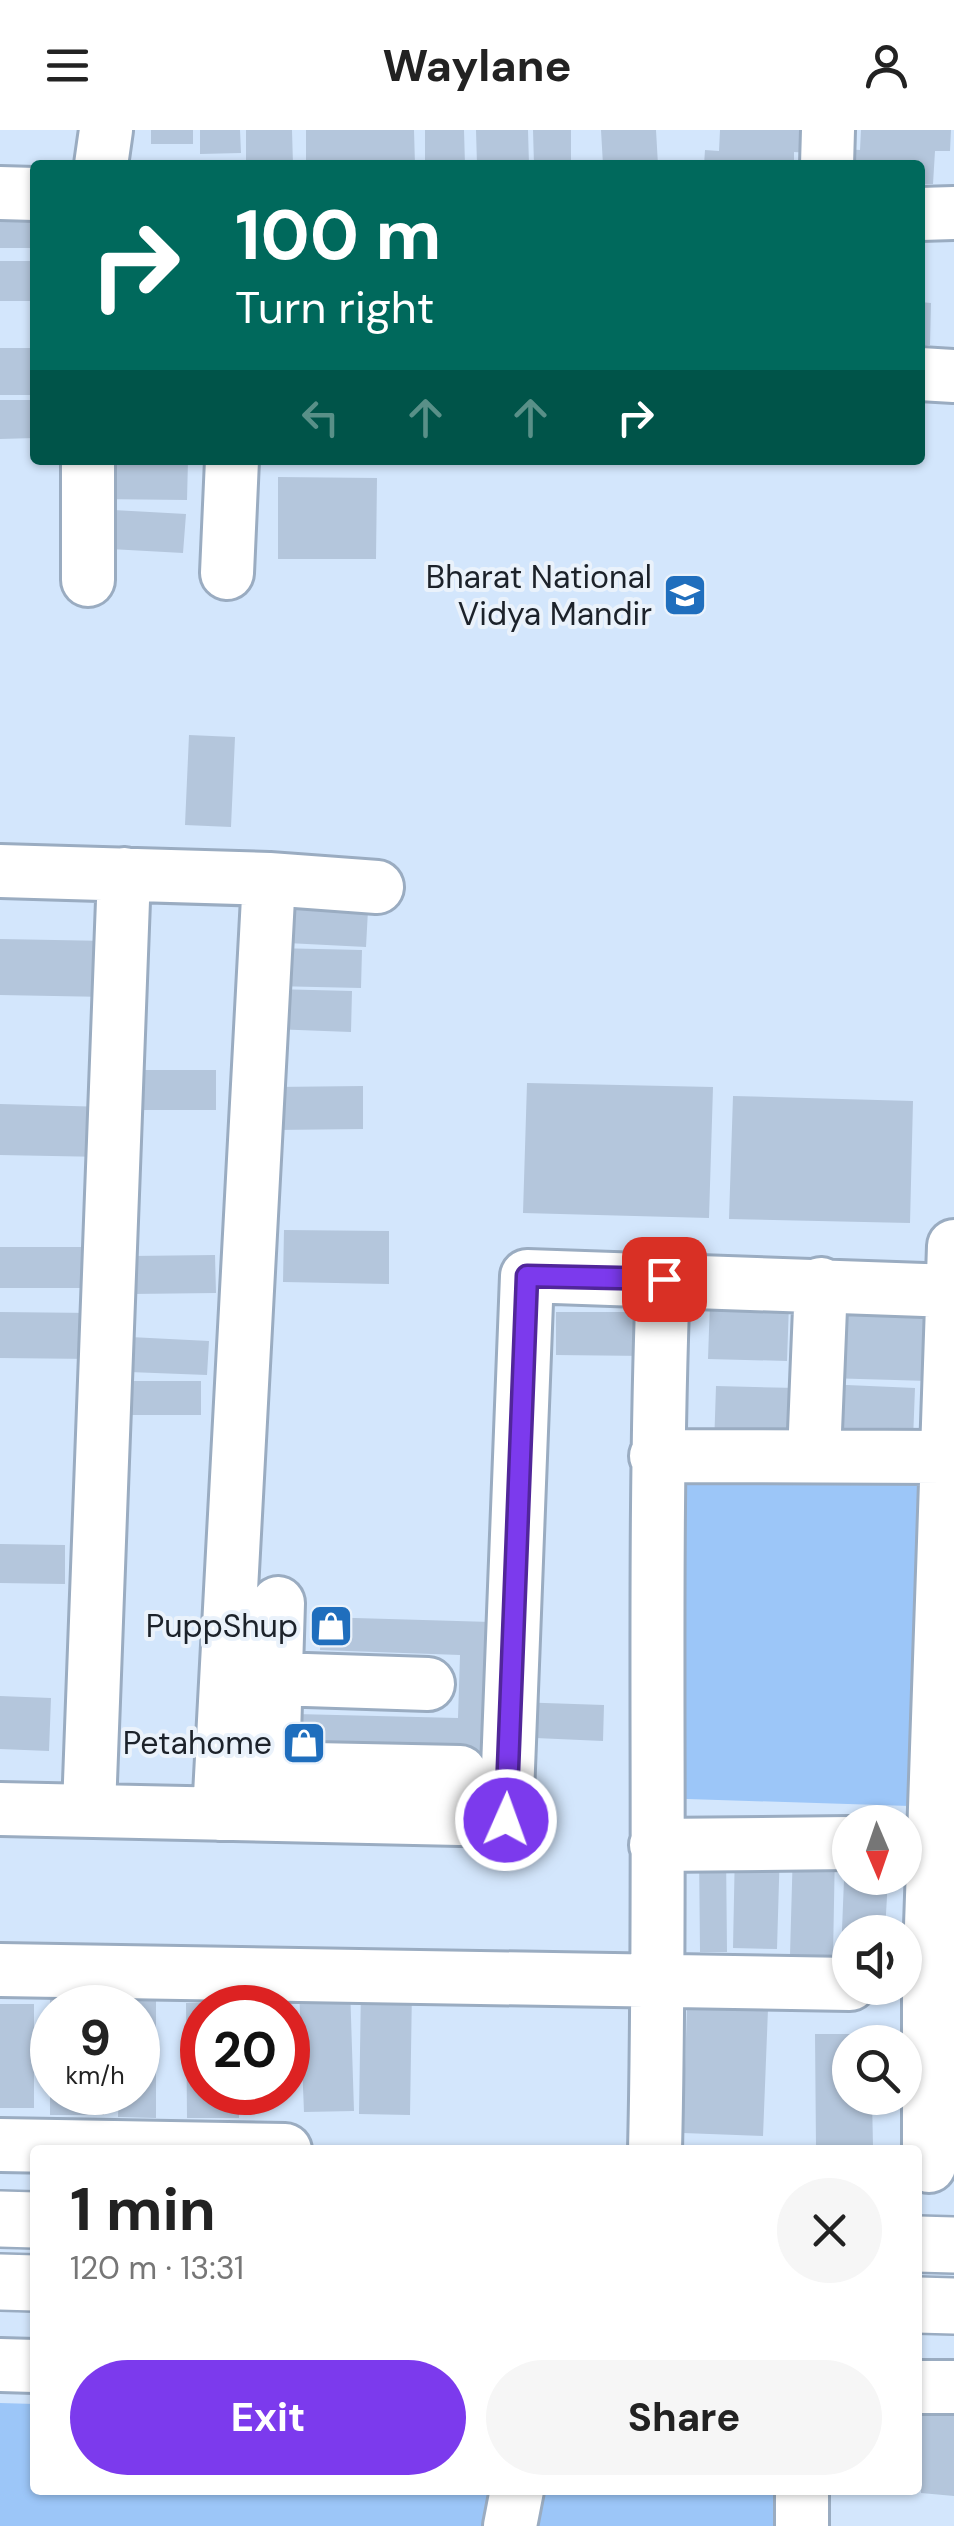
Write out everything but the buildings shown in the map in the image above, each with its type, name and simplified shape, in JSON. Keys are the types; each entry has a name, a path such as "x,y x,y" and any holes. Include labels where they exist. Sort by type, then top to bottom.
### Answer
{"main road":[{"path":"0,2219 30,2220"},
{"path":"922,2244 954,2245"},
{"path":"0,2282 30,2283"},
{"path":"922,2305 954,2306"}],"street":[{"path":"102,160 106,130"},
{"path":"827,160 828,130"},
{"path":"0,193 30,194"},
{"path":"925,214 954,214"},
{"path":"925,374 954,376"},
{"path":"88,465 88,580"},
{"path":"227,573 232,465"},
{"path":"0,871 269,879 377,887"},
{"path":"89,1808 124,874"},
{"path":"238,1783 269,879"},
{"path":"482,1820 527,1276 821,1284 953,1268 946,1456 922,1813"},
{"path":"655,2145 659,1981 656,1456 664,1279"},
{"path":"814,1455 821,1284"},
{"path":"656,1456 946,1456"},
{"path":"238,1783 276,1678 278,1603"},
{"path":"276,1678 428,1684"},
{"path":"0,1809 89,1808 238,1783 460,1772 482,1820"},
{"path":"238,1783 482,1820"},
{"path":"656,1845 832,1843"},
{"path":"922,1875 934,2167"},
{"path":"0,1970 832,1984"},
{"path":"0,2145 30,2146"},
{"path":"0,2366 30,2366"},
{"path":"922,2386 954,2387"},
{"path":"510,2526 516,2495"},
{"path":"802,2495 802,2526"}],"shaded area":[{"path":"680,1451 918,1457 910,1805 657,1798"},
{"path":"0,2403 30,2404 30,2495 783,2495 782,2526 0,2526"}],"place":[{"name":"Bharat National Vidya Mandir","path":"685,595"},
{"name":"PuppShup","path":"331,1626"},
{"name":"Petahome","path":"304,1743"}],"route":[{"path":"506,1820 527,1276 664,1279"}]}
